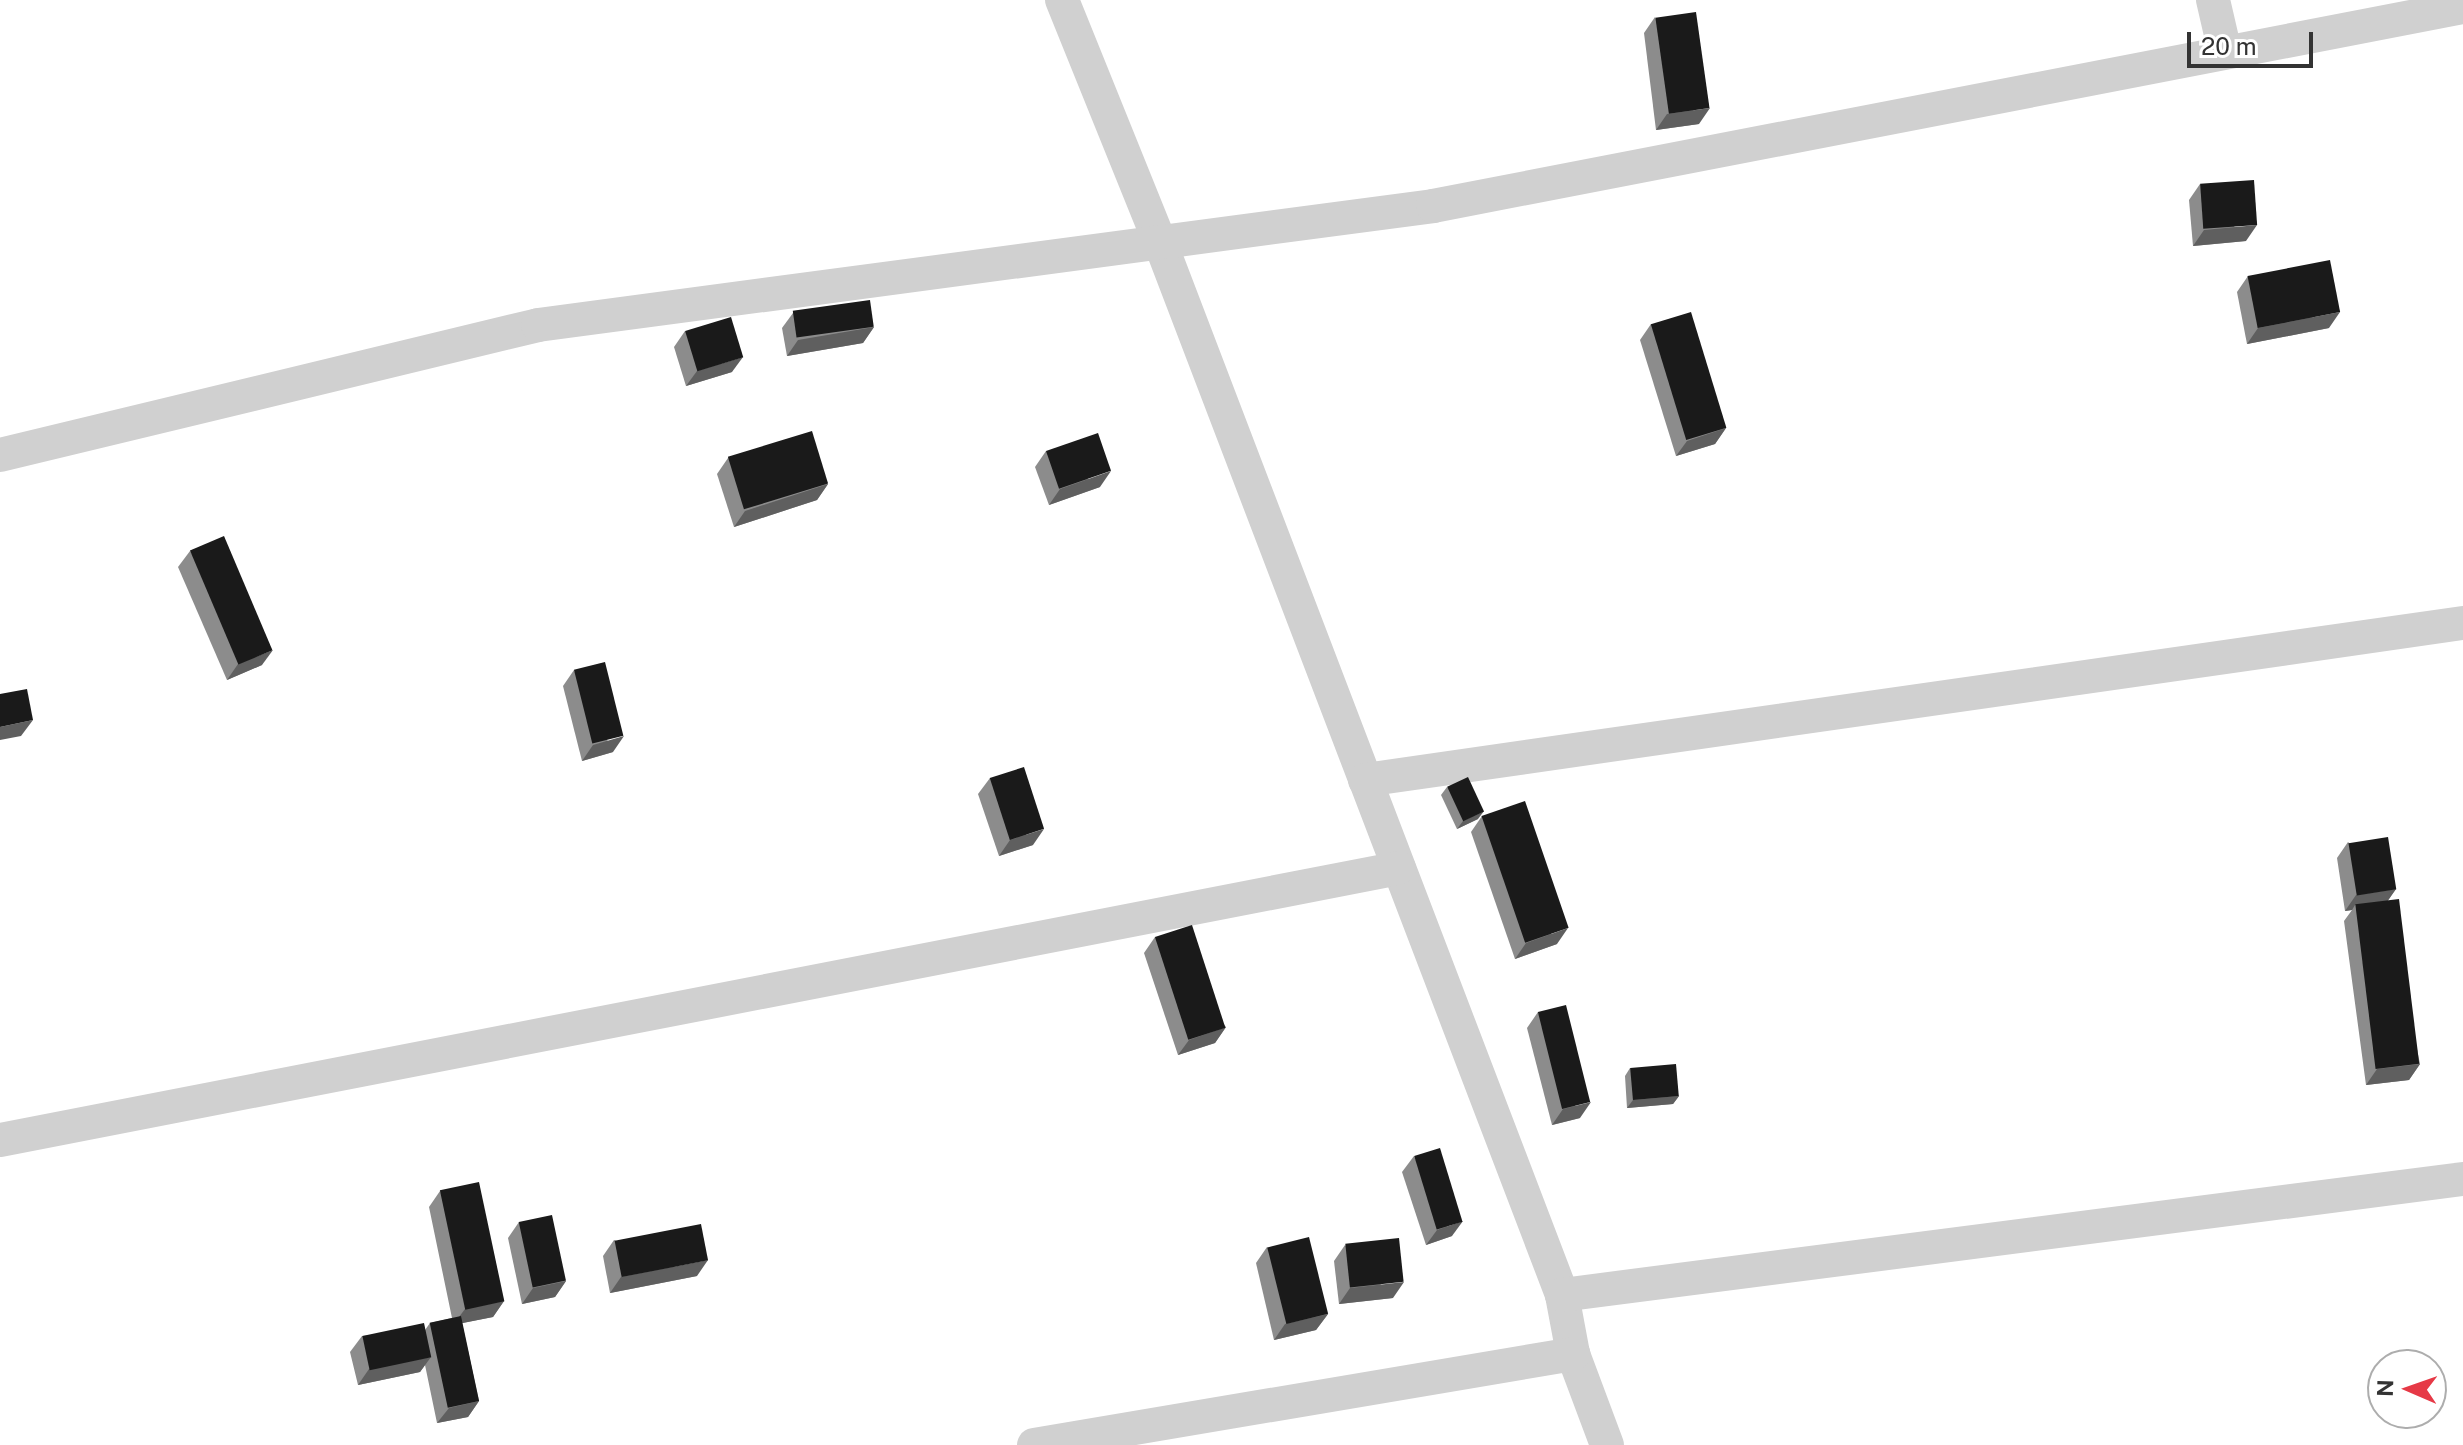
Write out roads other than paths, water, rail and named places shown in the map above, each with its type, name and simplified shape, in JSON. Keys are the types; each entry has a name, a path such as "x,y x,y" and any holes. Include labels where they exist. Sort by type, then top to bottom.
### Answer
{"street":[{"path":"1062,0 1160,242 1562,1295 1573,1354 1607,1445"},
{"path":"2213,0 2225,52"},
{"path":"0,455 538,325 1433,206 2463,7"},
{"path":"1365,780 2463,623"},
{"path":"0,1140 1399,868"},
{"path":"1562,1295 2463,1179"},
{"path":"1034,1445 1573,1354"}]}
